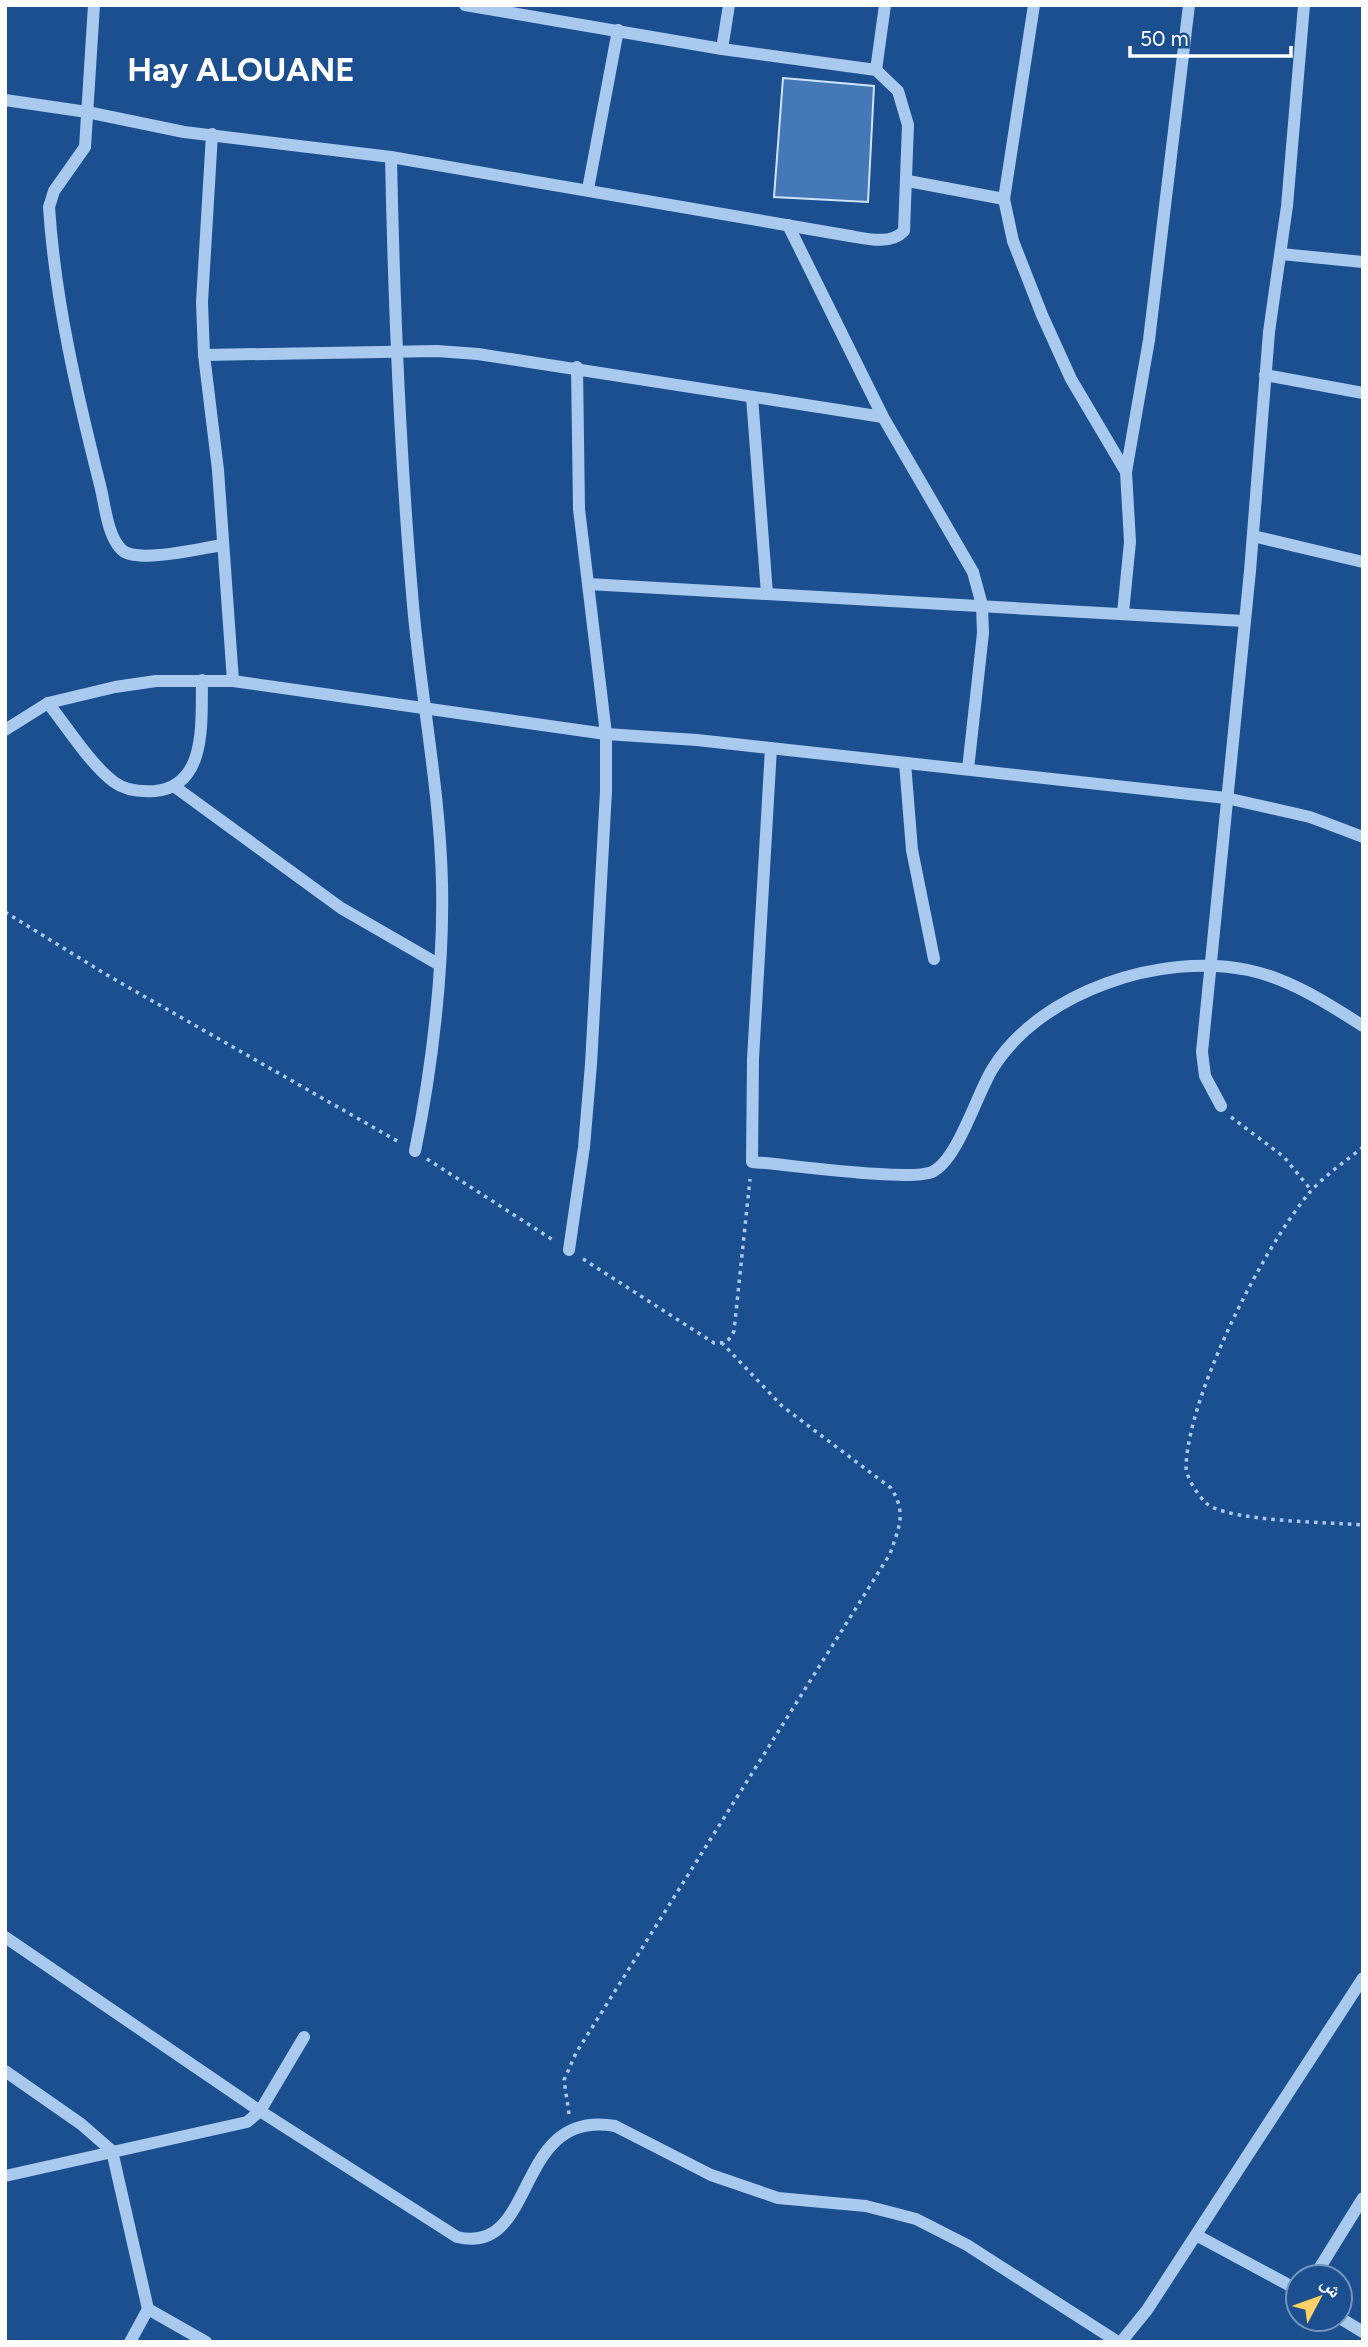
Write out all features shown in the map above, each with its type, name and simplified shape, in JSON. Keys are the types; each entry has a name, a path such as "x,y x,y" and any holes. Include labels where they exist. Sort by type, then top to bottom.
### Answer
{"street":[{"path":"94,5 85,147 54,191 49,207 62,311 85,425 111,528 123,551 132,556 222,545"},
{"path":"5,100 87,111 184,132 391,157 873,239 899,237 904,231 908,181 908,125 898,92 876,70 722,49 465,5"},
{"path":"722,49 729,5"},
{"path":"876,70 884,5"},
{"path":"1034,5 1004,199 1013,241 1052,337 1071,379 1126,472"},
{"path":"1123,613 1130,542 1126,472 1149,340 1189,5"},
{"path":"1221,1106 1207,1083 1202,1052 1253,536 1265,375 1281,254 1304,5"},
{"path":"588,189 618,30"},
{"path":"212,134 202,302 204,355 218,470 233,681"},
{"path":"391,157 396,351 413,604 442,883 427,1086 415,1151"},
{"path":"908,181 1004,199"},
{"path":"788,225 883,417 973,572 982,605 981,657 968,769"},
{"path":"1281,254 1363,262"},
{"path":"204,355 396,351 478,354 577,367 883,417"},
{"path":"569,1250 584,1147 591,1064 604,845 606,734 579,509 577,367"},
{"path":"1265,375 1363,393"},
{"path":"752,397 766,594"},
{"path":"1253,536 1363,562"},
{"path":"588,584 1244,621"},
{"path":"176,788 188,776 197,751 202,680"},
{"path":"5,730 48,704 115,687 202,680 233,681 606,734 771,748 1226,798 1310,817 1363,837"},
{"path":"48,704 112,781 137,791 176,788 341,908 438,964"},
{"path":"771,748 752,1059 752,1161 897,1175 929,1173 948,1159 993,1067 1010,1046 1039,1021 1101,984 1129,974 1211,967 1248,970 1284,982 1318,998 1363,1026"},
{"path":"905,763 912,850 934,959"},
{"path":"5,1937 260,2111 430,2221 468,2239 487,2236 498,2230 508,2219 545,2152 563,2133 591,2123 615,2126 711,2175 778,2198 866,2206 916,2219 967,2245 1120,2342 1147,2310 1363,1978"},
{"path":"5,2176 239,2125 260,2111 304,2038"},
{"path":"5,2071 90,2131 112,2151 148,2309 130,2342"},
{"path":"1323,2263 1363,2198"},
{"path":"1196,2235 1284,2282"},
{"path":"148,2309 206,2342"}],"path":[{"path":"1221,1106 1284,1157 1311,1191"},
{"path":"1363,1147 1311,1191 1249,1287 1200,1400 1186,1468 1194,1489 1208,1505 1229,1515 1363,1525"},
{"path":"575,2127 566,2107 564,2087 576,2053 798,1695 890,1554 901,1521 900,1503 891,1488 782,1406 723,1344"}],"building":[{"path":"783,78 874,86 868,202 774,197"}],"district":[{"name":"Hay ALOUANE","path":"241,69"}]}
